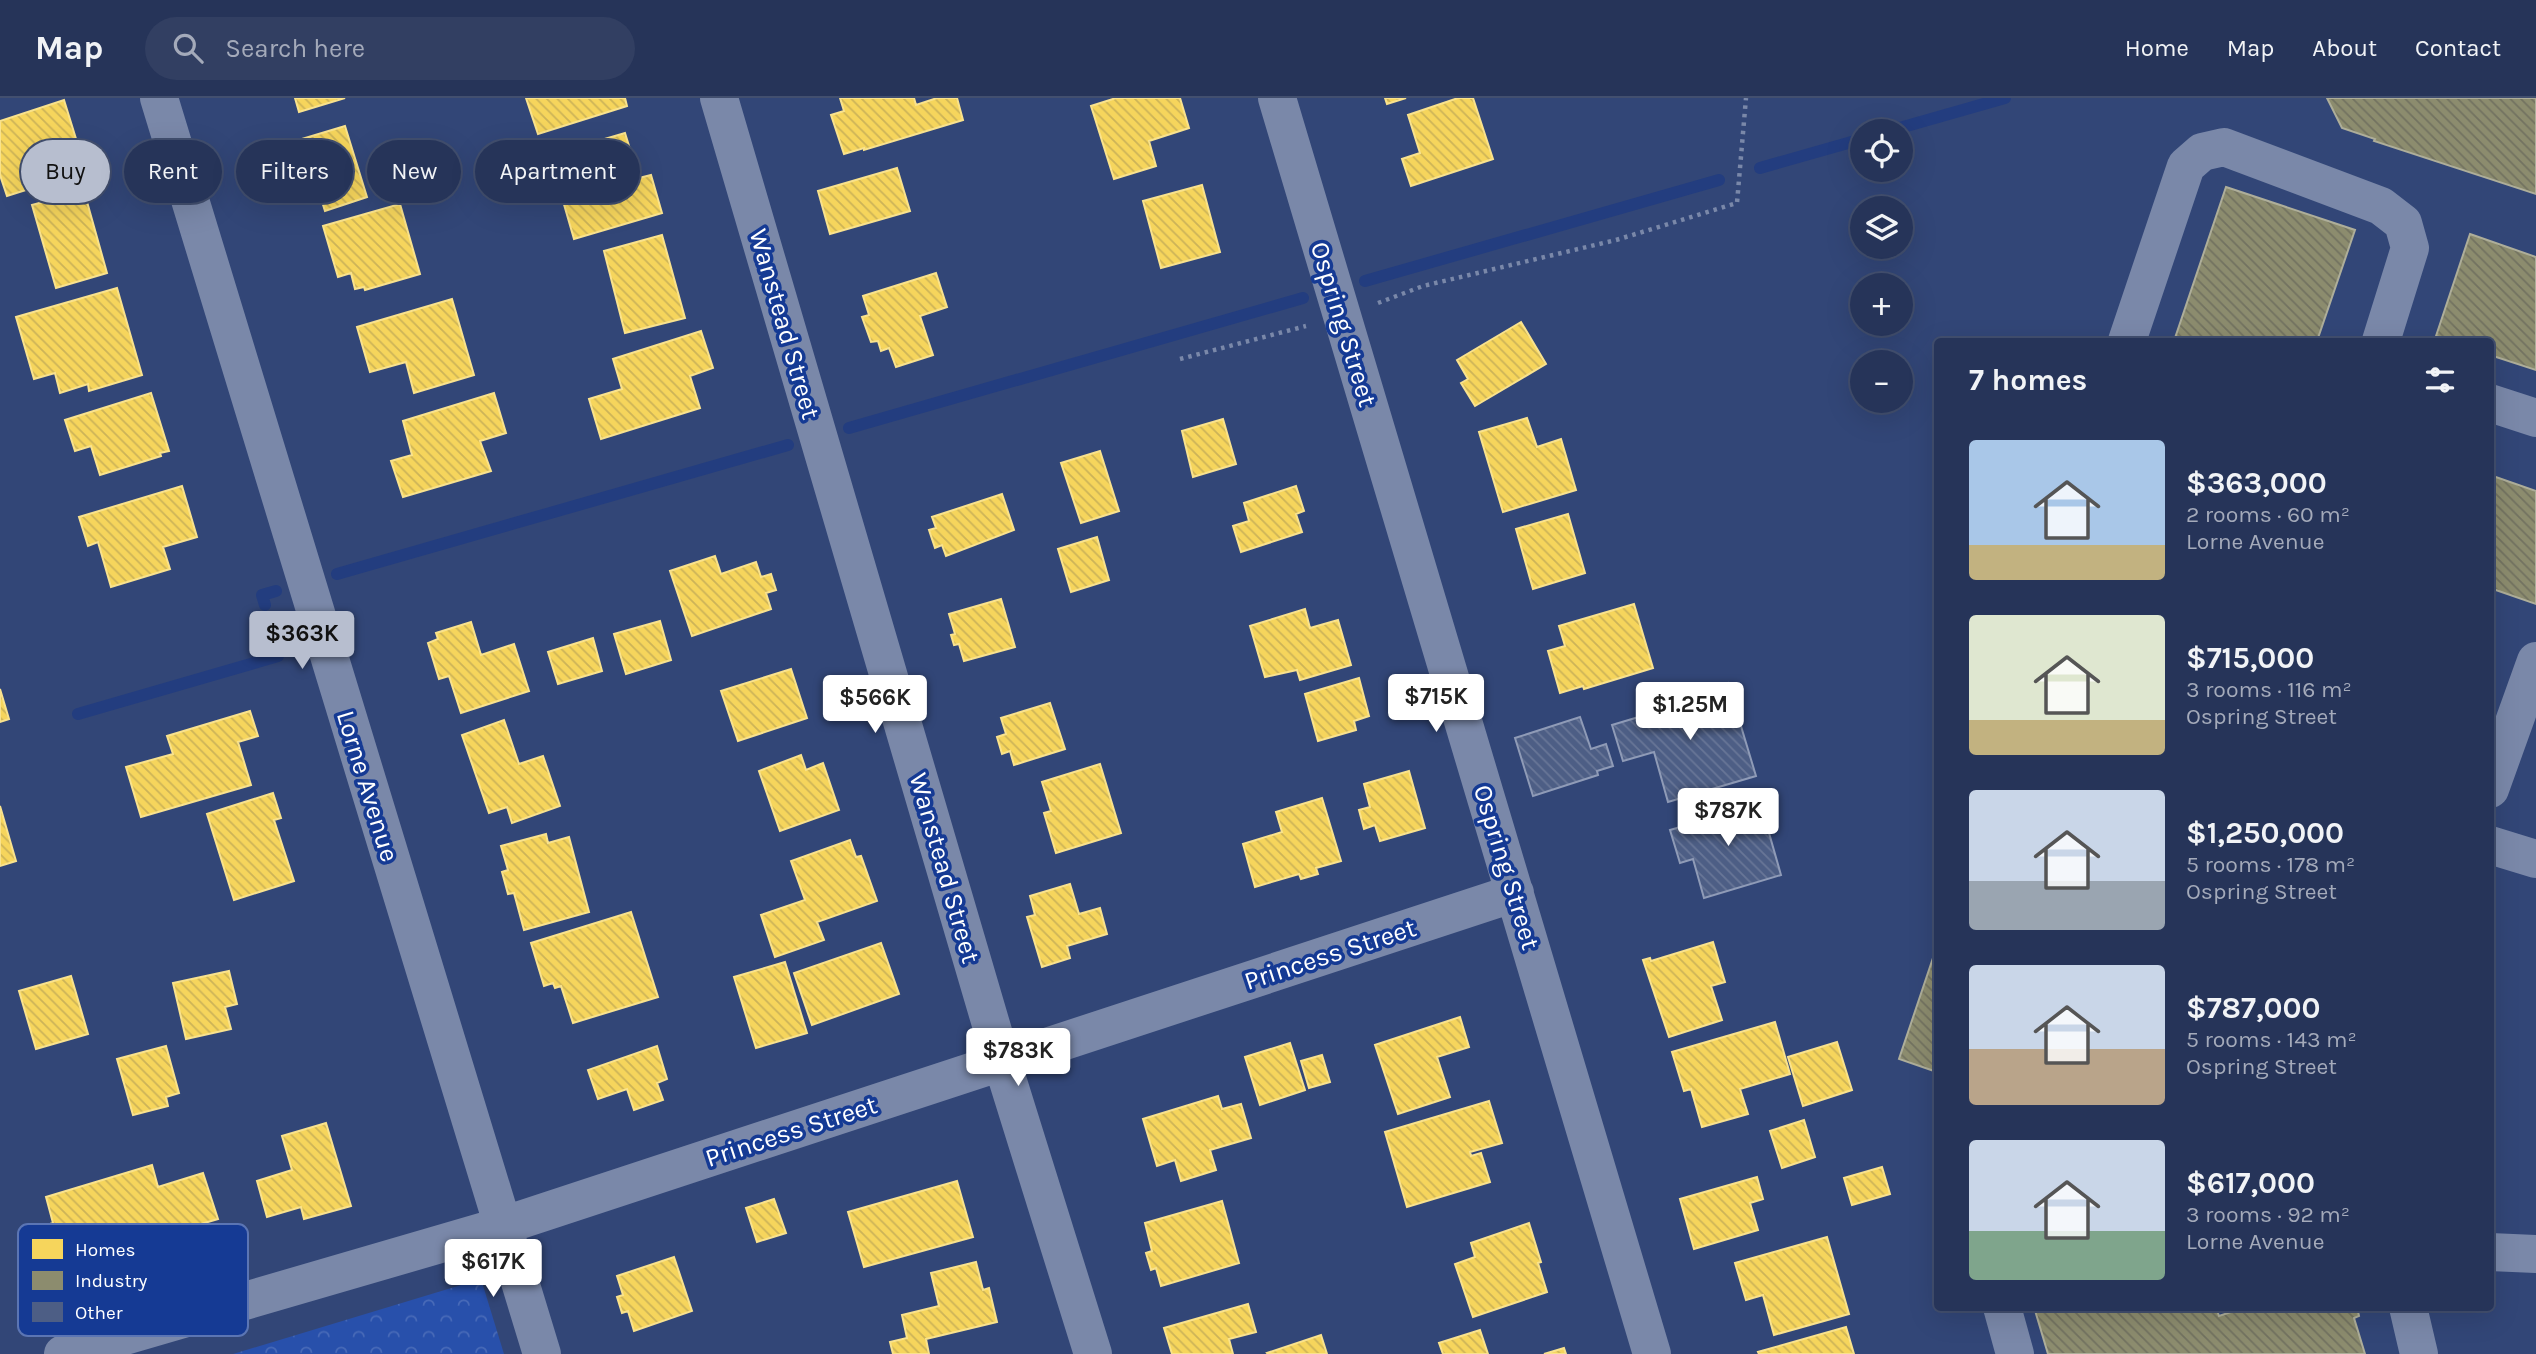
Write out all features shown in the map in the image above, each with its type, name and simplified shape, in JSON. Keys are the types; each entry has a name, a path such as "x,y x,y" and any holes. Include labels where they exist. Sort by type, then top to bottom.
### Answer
{"street":[{"name":"Lorne Avenue","path":"159,98 542,1354"},
{"name":"Wanstead Street","path":"719,98 1002,1062 1093,1354"},
{"name":"Ospring Street","path":"1277,98 1652,1354"},
{"path":"2128,338 2186,166 2202,152 2224,147 2381,206 2403,223 2410,248 2382,338"},
{"path":"2494,404 2536,418"},
{"path":"2494,778 2536,661"},
{"path":"2494,846 2536,859"},
{"name":"Princess Street","path":"248,1300 502,1226 1515,893"},
{"path":"2494,1252 2536,1254"},
{"path":"2003,1311 2015,1354"},
{"path":"2409,1311 2419,1354"},
{"name":"Princess Street","path":"63,1354 125,1336"}],"path":[{"path":"1180,359 1342,316 1423,286 1616,240 1737,203 1746,98"}],"green space":[{"path":"481,1279 504,1354 233,1354"}],"building: Homes":[{"path":"295,98 345,98 299,112"},
{"path":"526,98 625,98 627,106 538,134"},
{"path":"840,98 914,98 916,105 937,98 957,98 963,120 844,154 831,115 844,111"},
{"path":"1116,98 1180,98 1189,128 1149,141 1156,166 1114,179 1091,106"},
{"path":"1385,98 1406,98 1387,104"},
{"path":"1458,98 1473,98 1493,159 1411,186 1402,159 1420,153 1408,115"},
{"path":"64,100 76,140 21,140 21,192 7,196 0,175 0,121"},
{"path":"345,126 349,140 302,140"},
{"path":"625,133 627,140 601,140"},
{"path":"353,152 367,197 353,202"},
{"path":"897,168 910,211 830,234 818,191"},
{"path":"651,175 662,213 574,239 564,203 640,203 640,178"},
{"path":"1202,185 1220,252 1161,268 1143,201"},
{"path":"87,203 107,273 56,288 32,205"},
{"path":"322,203 349,203 325,211"},
{"path":"400,204 420,274 365,290 364,287 355,289 351,273 338,277 323,226"},
{"path":"662,235 685,318 625,333 604,251"},
{"path":"936,273 947,307 920,316 933,355 896,367 889,348 881,351 878,341 871,342 862,317 869,315 863,296"},
{"path":"117,288 142,375 89,391 88,384 60,393 55,373 34,379 16,317"},
{"path":"452,299 474,375 414,393 406,362 370,372 357,327"},
{"path":"1521,322 1546,364 1475,406 1461,383 1468,379 1457,360"},
{"path":"701,331 713,368 690,376 700,408 601,439 589,399 622,389 613,359"},
{"path":"151,393 169,451 100,475 91,446 75,451 65,420"},
{"path":"494,393 506,433 480,441 491,471 403,497 391,461 412,455 403,421"},
{"path":"1527,418 1537,447 1561,439 1576,490 1503,512 1479,432"},
{"path":"1223,419 1236,464 1193,477 1182,431"},
{"path":"1100,451 1119,511 1081,523 1061,463"},
{"path":"182,486 197,537 163,547 170,569 111,587 98,542 88,546 79,517"},
{"path":"1296,486 1304,511 1296,514 1302,532 1241,552 1233,526 1249,521 1244,503"},
{"path":"1002,494 1014,530 946,556 942,545 935,548 929,530 936,528 932,517"},
{"path":"1568,514 1585,573 1533,589 1516,529"},
{"path":"1097,537 1109,580 1071,592 1058,549"},
{"path":"715,556 721,574 756,562 761,577 771,574 776,590 766,593 771,609 692,636 670,571"},
{"path":"1001,599 1015,647 964,661 959,644 954,645 951,635 955,634 949,614"},
{"path":"1634,604 1653,668 1584,689 1583,686 1560,693 1548,651 1565,646 1559,626"},
{"path":"1305,609 1310,628 1338,620 1351,665 1300,680 1297,670 1265,677 1250,626"},
{"path":"660,621 671,660 626,674 614,634"},
{"path":"471,622 481,655 514,644 529,691 461,713 449,676 439,679 428,643 438,639 436,633"},
{"path":"593,638 602,671 558,684 548,652"},
{"path":"791,669 807,718 738,741 721,691"},
{"path":"1359,678 1369,716 1354,721 1356,730 1318,741 1305,694"},
{"path":"0,689 9,719 0,722"},
{"path":"1050,703 1065,749 1014,765 1010,751 1002,754 997,737 1006,734 1001,718"},
{"path":"250,711 258,736 238,742 251,785 141,817 126,767 173,754 167,736"},
{"path":"504,720 519,764 543,756 560,806 512,823 507,807 489,813 462,735"},
{"path":"801,755 806,770 823,763 839,810 780,831 759,771"},
{"path":"1100,764 1121,833 1056,853 1044,813 1051,811 1042,782"},
{"path":"1409,771 1425,828 1380,841 1375,825 1364,829 1359,810 1370,807 1364,784"},
{"path":"273,793 281,818 274,820 294,881 234,900 207,814"},
{"path":"1322,798 1341,861 1316,868 1318,874 1301,879 1299,874 1255,887 1243,844 1282,832 1276,812"},
{"path":"0,806 16,861 0,866"},
{"path":"546,834 548,843 569,837 589,912 524,930 514,893 508,894 502,872 508,870 501,846"},
{"path":"850,840 856,857 861,856 877,901 817,922 824,940 775,957 761,915 805,900 791,861"},
{"path":"1070,884 1079,914 1100,908 1107,934 1067,946 1070,958 1042,967 1027,917 1035,915 1030,896"},
{"path":"631,912 658,997 573,1023 561,986 555,988 553,983 544,986 531,943"},
{"path":"1713,942 1725,982 1711,986 1722,1020 1669,1037 1643,960 1650,958 1651,961"},
{"path":"881,943 899,994 812,1025 794,973"},
{"path":"785,962 807,1033 756,1048 734,977"},
{"path":"229,971 237,1004 225,1007 231,1029 186,1039 173,983"},
{"path":"71,976 88,1034 36,1049 19,991"},
{"path":"1460,1017 1469,1047 1437,1057 1450,1097 1398,1114 1375,1045"},
{"path":"1775,1022 1790,1074 1740,1089 1748,1114 1702,1127 1691,1089 1684,1091 1672,1052"},
{"path":"1837,1042 1852,1090 1803,1106 1788,1057"},
{"path":"1290,1043 1305,1090 1260,1105 1245,1057"},
{"path":"166,1046 179,1093 166,1097 168,1106 133,1115 117,1059"},
{"path":"657,1046 667,1079 657,1083 663,1100 634,1110 627,1089 598,1099 588,1070"},
{"path":"1322,1055 1330,1082 1309,1088 1301,1061"},
{"path":"1218,1096 1222,1109 1241,1104 1251,1138 1210,1150 1216,1170 1181,1181 1175,1160 1157,1166 1143,1119"},
{"path":"1489,1101 1502,1143 1470,1152 1471,1156 1481,1153 1490,1182 1407,1207 1385,1132"},
{"path":"1804,1120 1815,1157 1782,1168 1770,1131"},
{"path":"326,1123 351,1206 304,1219 301,1207 267,1217 257,1181 292,1170 282,1136"},
{"path":"152,1165 158,1187 203,1173 218,1219 201,1224 50,1224 53,1223 46,1197"},
{"path":"1882,1167 1890,1194 1852,1205 1844,1178"},
{"path":"1757,1177 1763,1199 1750,1203 1758,1230 1694,1249 1680,1199"},
{"path":"957,1181 973,1237 864,1267 848,1212"},
{"path":"774,1199 786,1233 757,1242 746,1208"},
{"path":"1222,1201 1239,1263 1161,1286 1156,1268 1151,1270 1146,1253 1152,1251 1145,1223"},
{"path":"1529,1223 1547,1292 1473,1317 1455,1264 1475,1257 1471,1243"},
{"path":"1827,1237 1849,1314 1774,1335 1763,1295 1746,1300 1735,1263"},
{"path":"674,1257 692,1311 634,1331 628,1311 622,1313 617,1297 623,1295 617,1276"},
{"path":"976,1262 983,1290 989,1288 997,1322 926,1339 929,1354 893,1354 890,1342 907,1338 902,1315 939,1306 931,1273"},
{"path":"1248,1304 1256,1332 1229,1339 1233,1354 1172,1354 1164,1328"},
{"path":"1846,1327 1854,1354 1758,1352"},
{"path":"1480,1330 1488,1354 1443,1354 1439,1343"},
{"path":"1321,1335 1327,1354 1267,1353"},
{"path":"1564,1348 1566,1354 1544,1354"}],"building: Industry":[{"path":"2327,98 2536,98 2536,194 2342,128"},
{"path":"2226,187 2355,230 2318,338 2175,338"},
{"path":"2470,234 2536,257 2536,370 2494,356 2494,338 2436,336"},
{"path":"2494,476 2536,491 2536,604 2494,589"},
{"path":"1934,955 1934,1071 1899,1059"},
{"path":"2035,1311 2217,1311 2219,1316 2234,1311 2358,1311 2359,1316 2354,1318 2365,1354 2048,1354"}],"building: Other":[{"path":"1728,683 1756,776 1668,802 1654,752 1623,761 1612,725 1642,716 1641,709"},
{"path":"1580,717 1591,749 1606,744 1613,766 1597,771 1598,775 1533,796 1515,738"},
{"path":"1759,798 1781,875 1704,898 1693,859 1680,863 1670,830 1684,826 1683,821"}],"waterway":[{"path":"1913,124 2005,98"},
{"path":"1760,168 1850,142"},
{"path":"1365,281 1719,180"},
{"path":"849,428 1303,298"},
{"path":"337,574 788,445"},
{"path":"265,605 262,595 276,591"},
{"path":"78,714 278,656 274,639"}]}
